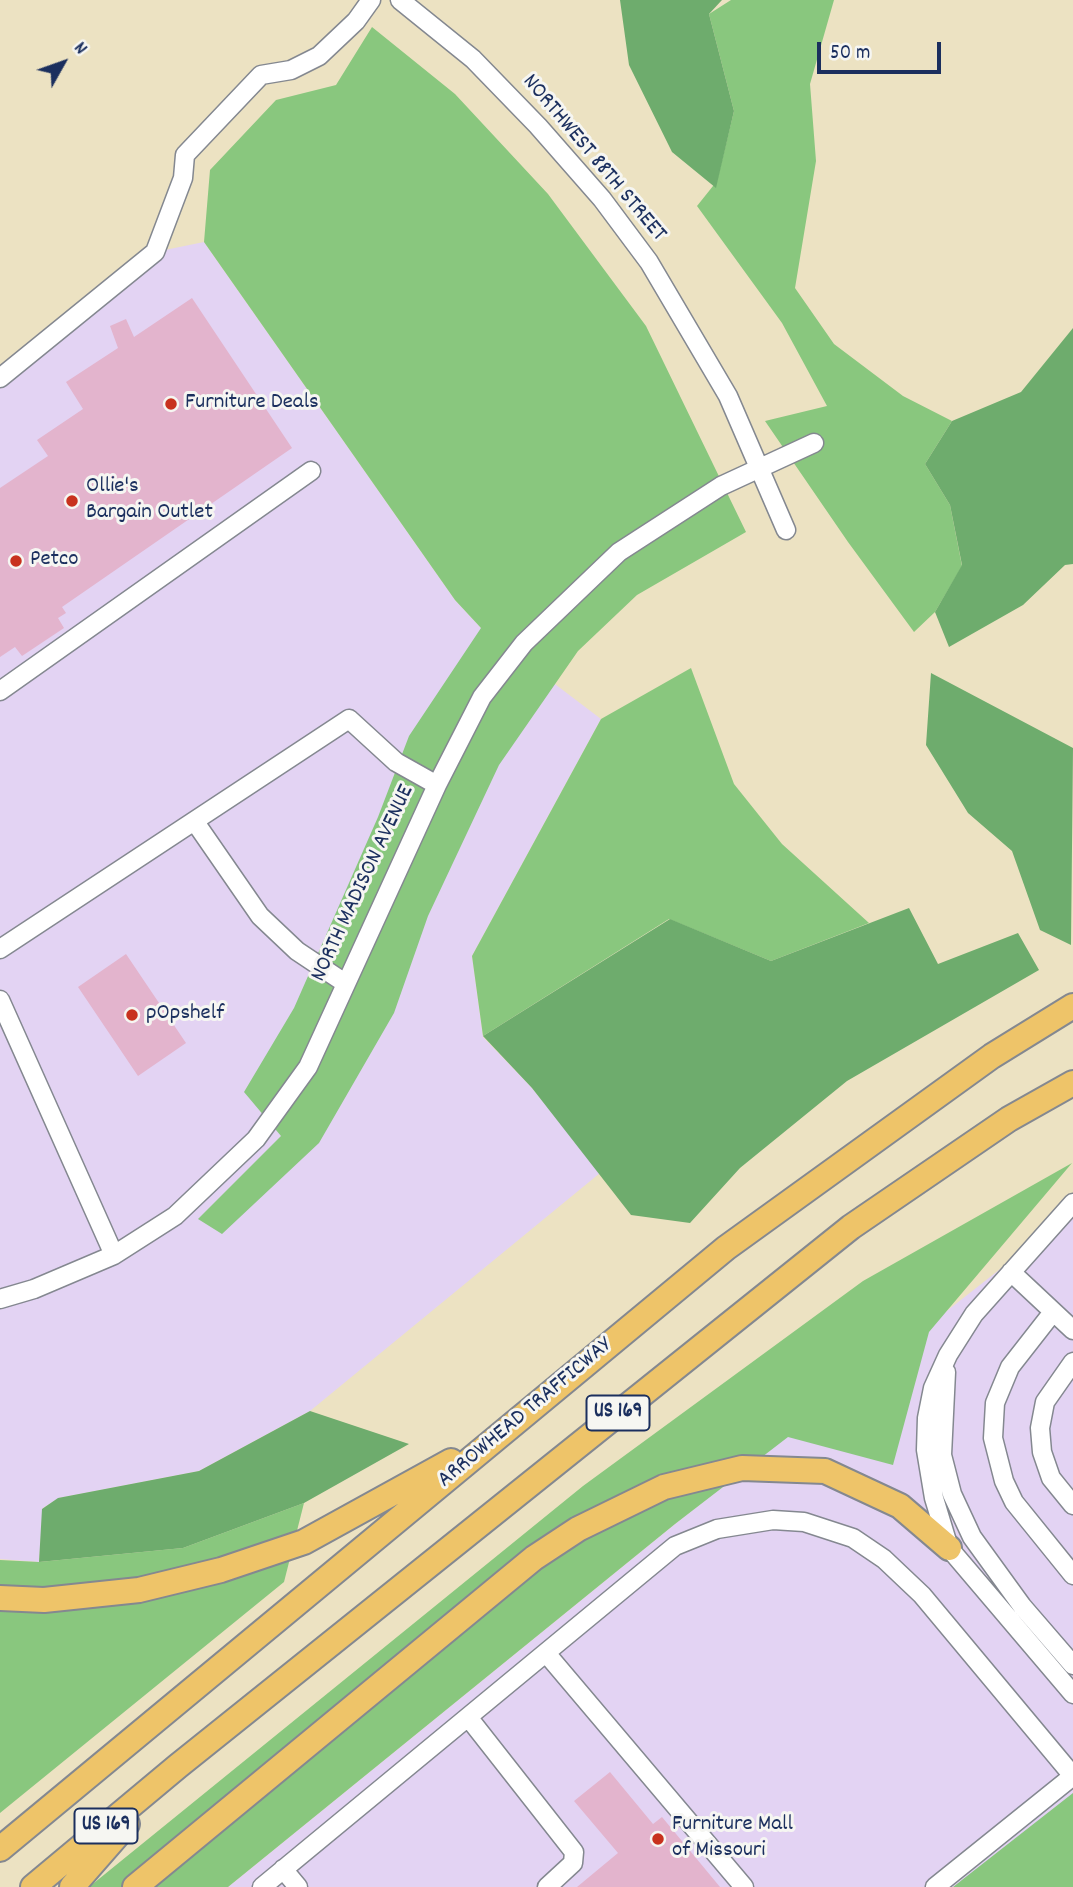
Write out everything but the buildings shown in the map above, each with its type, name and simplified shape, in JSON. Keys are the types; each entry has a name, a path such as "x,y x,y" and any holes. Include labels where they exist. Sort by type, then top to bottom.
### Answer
{"highway":[{"name":"ARROWHEAD TRAFFICWAY","path":"0,1849 726,1248 992,1056 1073,1006"},
{"name":"US 169","path":"33,1887 178,1766 851,1227 1009,1119 1073,1083"},
{"path":"0,1598 44,1600 139,1590 220,1570 304,1542 504,1432"},
{"path":"135,1887 534,1558 578,1529 664,1487 742,1468 825,1471 901,1506 949,1548"},
{"path":"72,1887 178,1766"}],"street":[{"path":"0,378 155,252 183,178 185,155 261,75 291,70 319,55 356,21 371,0"},
{"name":"NORTHWEST 88TH STREET","path":"400,0 472,59 538,126 601,199 649,262 687,322 728,396 786,530"},
{"name":"NORTH MADISON AVENUE","path":"0,1299 34,1289 114,1255 175,1216 256,1139 308,1067 437,785 482,697 524,643 619,552 721,486 814,443"},
{"path":"0,691 311,471"},
{"path":"0,948 349,719 396,762 437,785"},
{"path":"195,822 260,916 297,951 345,983"},
{"path":"0,1000 114,1255"},
{"path":"1073,1203 974,1314 948,1355 933,1388 927,1418 926,1450 934,1498 949,1548 1073,1695"},
{"path":"1011,1272 1073,1330"},
{"path":"1053,1312 1010,1367 995,1403 993,1438 1004,1480 1014,1502 1073,1575"},
{"path":"948,1355 942,1455 952,1494 972,1536 1022,1606 1073,1665"},
{"path":"1073,1362 1045,1402 1040,1428 1042,1452 1051,1478 1073,1505"},
{"path":"262,1887 682,1542 717,1529 773,1520 804,1522 853,1538 884,1559 916,1588 1073,1776 935,1887"},
{"path":"546,1653 744,1887"},
{"path":"468,1717 574,1852 573,1863 547,1887"},
{"path":"283,1869 298,1887"}],"shaded area":[{"path":"204,242 455,600 481,628 601,719 472,956 483,1037 532,1088 600,1173 310,1411 199,1471 59,1498 43,1508 39,1562 0,1559 0,378 155,252"},
{"path":"1073,1212 1073,1887 228,1887 675,1524"}],"green space":[{"path":"620,0 722,0 709,14 734,111 716,188 672,152 629,65"},
{"path":"731,0 834,0 810,84 816,161 795,288 834,344 903,396 952,421 925,464 950,505 962,566 935,612 914,632 765,421 827,406 782,323 697,206 717,181 734,111 709,14"},
{"path":"372,27 455,94 548,194 646,326 746,532 637,595 578,651 499,765 428,916 394,1013 319,1143 222,1234 198,1219 281,1136 244,1092 294,1008 378,817 409,736 481,628 455,600 204,242 210,170 276,100 336,85"},
{"path":"1073,328 1073,564 1065,565 1023,605 949,647 935,612 962,565 950,505 925,464 952,421 1021,392"},
{"path":"691,668 734,784 782,844 869,923 771,961 669,919 483,1036 472,956 601,719"},
{"path":"931,673 1073,748 1071,945 1040,930 1012,851 968,813 926,745"},
{"path":"909,908 938,964 1018,933 1039,970 847,1081 740,1168 690,1223 631,1215 532,1088 483,1036 670,919 771,961"},
{"path":"1072,1163 929,1332 893,1465 788,1437 675,1524 228,1887 89,1887 583,1486 863,1281"},
{"path":"310,1411 409,1444 304,1503 183,1548 39,1562 42,1509 58,1498 199,1471"},
{"path":"304,1503 284,1582 0,1813 0,1560 39,1562 183,1548"},
{"path":"1073,1793 1073,1887 953,1887"}],"place":[{"name":"Furniture Deals","path":"171,404"},
{"name":"Ollie's Bargain Outlet","path":"72,501"},
{"name":"Petco","path":"16,561"},
{"name":"pOpshelf","path":"132,1015"},
{"name":"Furniture Mall of Missouri","path":"658,1839"}]}
